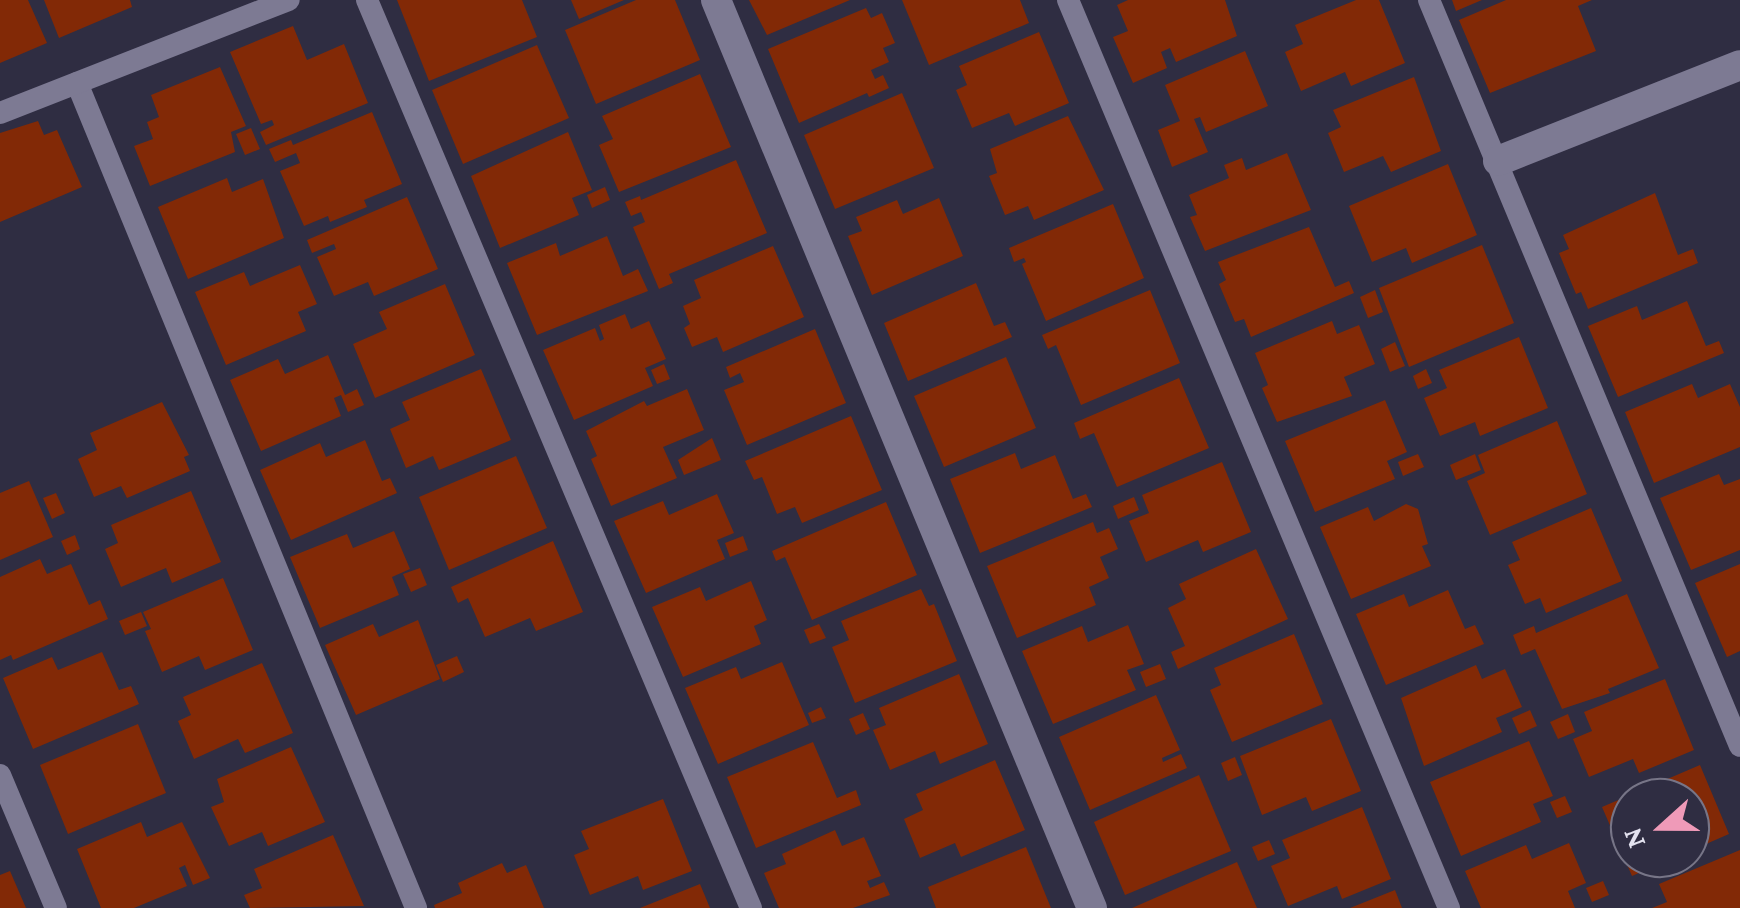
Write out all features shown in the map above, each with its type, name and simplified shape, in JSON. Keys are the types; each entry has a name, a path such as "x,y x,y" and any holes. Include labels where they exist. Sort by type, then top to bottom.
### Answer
{"street":[{"path":"716,0 1092,908"},
{"path":"1498,161 1740,65"}],"lane":[{"path":"0,112 289,0"},
{"path":"367,0 751,908"},
{"path":"1068,0 1449,908"},
{"path":"1429,0 1740,746"},
{"path":"77,83 416,908"},
{"path":"0,776 56,908"}],"building":[{"path":"0,0 28,0 47,43 0,63"},
{"path":"44,0 130,0 132,7 59,38"},
{"path":"397,0 522,0 537,37 429,81"},
{"path":"571,0 624,0 579,19"},
{"path":"636,0 675,0 700,60 596,104 565,30"},
{"path":"749,0 850,0 767,35"},
{"path":"902,0 1020,0 1029,23 929,65"},
{"path":"1128,0 1225,0 1237,36 1176,62 1170,48 1161,52 1167,68 1133,83 1113,37 1128,31 1117,5"},
{"path":"1356,0 1379,0 1405,63 1351,86 1345,72 1301,91 1285,52 1303,44 1295,25"},
{"path":"1452,0 1482,0 1456,11"},
{"path":"1506,0 1592,0 1578,6 1596,51 1490,93 1459,20"},
{"path":"866,8 871,18 882,13 895,43 883,48 889,62 871,70 875,79 883,75 889,88 869,97 867,93 799,123 768,49"},
{"path":"293,26 307,60 344,44 368,103 266,145 260,132 274,125 272,120 261,124 230,52"},
{"path":"1039,32 1069,103 1015,126 1009,113 972,128 956,90 967,85 959,66"},
{"path":"537,45 569,118 463,164 432,90"},
{"path":"1245,51 1268,106 1206,132 1200,117 1194,119 1208,152 1172,167 1158,130 1180,121 1165,85"},
{"path":"220,67 246,126 231,132 235,152 150,186 134,146 153,139 147,122 159,117 151,95"},
{"path":"700,74 731,147 619,192 599,145 613,139 602,116"},
{"path":"1414,77 1441,151 1391,172 1383,156 1344,172 1328,133 1341,127 1333,110"},
{"path":"902,93 934,168 835,209 804,135"},
{"path":"372,112 402,184 364,200 367,207 330,222 328,216 304,226 280,171 300,163 296,153 275,162 269,149 291,140 293,145"},
{"path":"1068,116 1104,190 1034,220 1028,206 1005,215 989,176 997,173 990,149"},
{"path":"38,121 44,135 57,130 82,187 0,222 0,133"},
{"path":"251,128 260,149 245,155 236,134"},
{"path":"568,132 592,190 572,198 579,215 500,248 471,176"},
{"path":"1287,153 1311,210 1205,251 1190,217 1197,215 1189,195 1229,178 1224,165 1242,158 1246,170"},
{"path":"736,160 767,233 669,274 673,283 659,289 633,227 645,222 641,212 631,216 625,202 640,196 641,200"},
{"path":"1448,164 1477,235 1412,263 1406,248 1372,262 1349,206"},
{"path":"227,178 232,192 263,179 284,238 188,279 158,207"},
{"path":"605,187 610,200 592,208 587,195"},
{"path":"1655,193 1678,255 1693,249 1698,263 1588,309 1581,292 1576,294 1559,253 1569,249 1563,235"},
{"path":"407,197 438,269 374,296 368,282 334,296 317,257 336,249 334,244 312,253 307,240"},
{"path":"939,198 963,256 872,295 848,236 862,231 856,217 897,200 903,214"},
{"path":"1113,204 1144,278 1046,321 1022,264 1026,262 1024,258 1014,262 1009,248"},
{"path":"1309,227 1335,287 1349,281 1354,293 1251,337 1244,319 1235,322 1219,284 1226,280 1218,262"},
{"path":"607,236 623,276 638,269 648,291 537,335 507,263 556,243 560,256"},
{"path":"1482,245 1514,323 1409,367 1379,288"},
{"path":"773,246 804,317 723,352 717,337 692,347 684,328 690,324 683,306 701,298 694,280"},
{"path":"300,265 317,304 298,312 306,331 226,365 195,292 244,272 250,286"},
{"path":"976,283 994,326 1005,322 1012,337 908,381 884,323"},
{"path":"445,284 475,355 375,398 353,344 387,329 379,312"},
{"path":"1150,290 1180,363 1081,405 1056,345 1048,349 1042,335"},
{"path":"1375,290 1383,312 1368,318 1360,297"},
{"path":"1687,301 1706,346 1719,341 1724,353 1618,397 1588,326 1637,306 1642,320"},
{"path":"625,314 631,329 649,321 666,359 645,368 653,386 574,420 543,350 595,328 600,341 604,339 599,325"},
{"path":"1332,321 1337,334 1359,325 1375,364 1344,377 1352,396 1277,422 1262,388 1268,385 1255,353"},
{"path":"815,329 846,403 747,445 724,390 744,382 740,373 730,378 726,367"},
{"path":"1519,337 1548,408 1480,436 1475,422 1440,436 1424,398 1447,388 1439,370"},
{"path":"1395,342 1405,366 1390,372 1381,349"},
{"path":"328,355 345,395 357,389 364,405 348,412 341,395 334,398 341,416 261,451 230,380 278,359 285,374"},
{"path":"1006,357 1036,428 944,467 914,396"},
{"path":"664,364 670,379 657,384 651,370"},
{"path":"481,369 511,440 439,470 433,456 406,468 390,429 410,420 402,402"},
{"path":"1426,369 1432,383 1418,389 1413,376"},
{"path":"1179,378 1209,448 1117,487 1094,433 1080,439 1074,423"},
{"path":"1692,384 1698,398 1730,384 1740,407 1740,447 1654,483 1625,412"},
{"path":"687,389 704,430 663,447 677,478 611,506 591,459 597,456 586,431 644,401 647,406"},
{"path":"1385,400 1407,452 1387,461 1395,479 1315,512 1285,441"},
{"path":"162,402 189,455 184,457 190,471 127,498 121,486 94,497 78,459 97,450 90,433"},
{"path":"851,416 882,490 802,523 795,507 777,514 762,477 754,480 745,461"},
{"path":"1557,421 1587,494 1490,535 1467,481 1485,473 1478,455"},
{"path":"712,438 721,460 684,475 678,460"},
{"path":"365,440 382,481 390,478 397,493 291,540 260,470 320,443 326,457"},
{"path":"1015,453 1021,469 1055,455 1073,499 1086,494 1092,507 980,553 950,479"},
{"path":"1418,454 1424,467 1403,476 1398,462"},
{"path":"1475,454 1481,470 1456,480 1450,465"},
{"path":"516,456 547,528 449,570 419,497"},
{"path":"1222,462 1251,532 1203,552 1198,540 1146,562 1129,521 1149,513 1142,495"},
{"path":"1719,474 1724,485 1740,479 1740,550 1691,570 1660,498"},
{"path":"29,481 53,537 0,560 0,493"},
{"path":"191,491 221,562 172,583 166,568 121,587 105,549 118,543 111,525"},
{"path":"56,493 65,513 52,519 43,498"},
{"path":"717,494 734,533 717,540 725,559 646,593 614,521 663,501 669,515"},
{"path":"1134,497 1139,510 1118,519 1113,506"},
{"path":"886,502 917,575 812,620 785,557 776,561 772,551"},
{"path":"1406,504 1418,509 1428,544 1422,546 1431,566 1351,599 1320,527 1368,507 1374,521"},
{"path":"1591,508 1622,581 1546,613 1540,598 1525,604 1508,565 1520,560 1512,542"},
{"path":"1093,522 1097,533 1109,528 1118,549 1100,557 1109,578 1089,587 1096,605 1017,638 987,566"},
{"path":"394,531 410,569 392,577 399,595 320,628 290,557 347,534 353,548"},
{"path":"75,535 80,549 67,555 61,541"},
{"path":"743,536 748,550 730,557 725,543"},
{"path":"553,541 583,612 536,631 530,618 485,637 468,598 458,603 451,587"},
{"path":"1256,549 1288,619 1178,669 1171,652 1185,646 1168,608 1186,599 1179,584"},
{"path":"40,559 47,574 71,564 89,605 100,600 108,619 13,660 11,655 0,660 0,577"},
{"path":"1740,564 1740,651 1727,657 1695,583"},
{"path":"420,568 427,585 411,592 403,574"},
{"path":"223,578 253,650 205,670 199,656 162,672 145,631 151,629 143,612"},
{"path":"751,581 767,620 754,626 761,644 683,677 652,607 700,587 706,601"},
{"path":"921,589 929,606 934,604 957,661 855,703 832,647 849,640 841,621"},
{"path":"1448,590 1465,629 1475,625 1484,644 1386,685 1356,614 1404,594 1409,607"},
{"path":"1627,594 1659,668 1608,689 1610,693 1562,709 1535,649 1521,655 1513,635 1534,626 1536,633"},
{"path":"141,612 147,626 125,635 119,621"},
{"path":"418,620 440,679 356,715 325,645 373,624 379,637"},
{"path":"819,624 826,638 810,644 804,630"},
{"path":"1128,625 1144,664 1127,670 1136,690 1053,724 1022,651 1082,626 1088,642"},
{"path":"1294,634 1323,704 1232,742 1210,690 1221,685 1214,668"},
{"path":"102,652 119,690 131,686 139,704 33,749 3,678 52,657 58,670"},
{"path":"457,656 464,672 443,682 436,665"},
{"path":"782,662 809,725 718,764 685,688 736,667 741,679"},
{"path":"262,663 293,733 245,753 238,739 194,759 178,721 191,715 183,697"},
{"path":"1160,664 1166,679 1146,687 1140,672"},
{"path":"1476,665 1482,679 1505,669 1522,707 1496,718 1502,732 1424,766 1401,698"},
{"path":"959,674 988,744 940,764 935,751 890,770 873,730 886,725 879,708"},
{"path":"1665,679 1694,750 1639,773 1633,759 1589,777 1573,739 1592,731 1584,712"},
{"path":"1156,695 1180,750 1162,758 1163,762 1181,754 1187,768 1090,810 1059,737"},
{"path":"821,707 826,718 812,723 808,713"},
{"path":"1530,710 1537,726 1519,734 1512,718"},
{"path":"863,713 870,729 856,735 849,719"},
{"path":"1568,714 1575,732 1558,739 1550,722"},
{"path":"1331,719 1361,791 1312,811 1306,797 1262,815 1240,756"},
{"path":"138,724 166,793 68,834 40,765"},
{"path":"1529,741 1553,796 1533,804 1541,822 1461,856 1430,782"},
{"path":"813,742 837,798 856,790 861,805 756,848 727,777"},
{"path":"291,747 325,822 268,846 262,832 229,846 211,807 224,802 217,779"},
{"path":"1235,757 1242,775 1228,781 1221,763"},
{"path":"995,760 1025,830 961,857 955,843 920,858 904,819 923,810 916,794"},
{"path":"1700,765 1705,778 1670,778"},
{"path":"1199,775 1231,851 1125,895 1094,822"},
{"path":"1710,789 1729,834 1710,842"},
{"path":"1565,796 1572,812 1557,818 1550,802"},
{"path":"663,799 692,871 643,890 638,876 590,895 574,855 589,849 581,831"},
{"path":"1610,804 1610,825 1602,807"},
{"path":"1362,807 1391,879 1342,899 1337,886 1288,906 1271,866 1290,858 1282,840"},
{"path":"141,822 147,837 182,822 210,878 193,885 185,865 179,868 187,886 134,908 101,908 77,849"},
{"path":"835,830 842,846 864,837 881,876 867,881 870,888 884,882 890,895 853,908 779,908 764,873 786,864 782,854"},
{"path":"333,835 364,906 250,908 244,895 262,888 254,869"},
{"path":"1269,840 1275,854 1258,861 1252,847"},
{"path":"1569,843 1586,883 1568,891 1575,908 1481,908 1465,871 1526,845 1532,859"},
{"path":"1026,847 1051,908 936,908 928,887"},
{"path":"1740,850 1740,908 1652,908 1667,902 1659,884 1673,878 1710,878 1710,863"},
{"path":"1237,862 1257,908 1132,908"},
{"path":"502,863 507,873 526,865 544,908 435,908 434,905 462,893 458,883"},
{"path":"10,871 26,908 0,908 0,875"},
{"path":"1603,881 1609,895 1592,902 1586,888"},
{"path":"700,884 710,908 640,908"},
{"path":"1395,890 1402,908 1350,908"}]}
